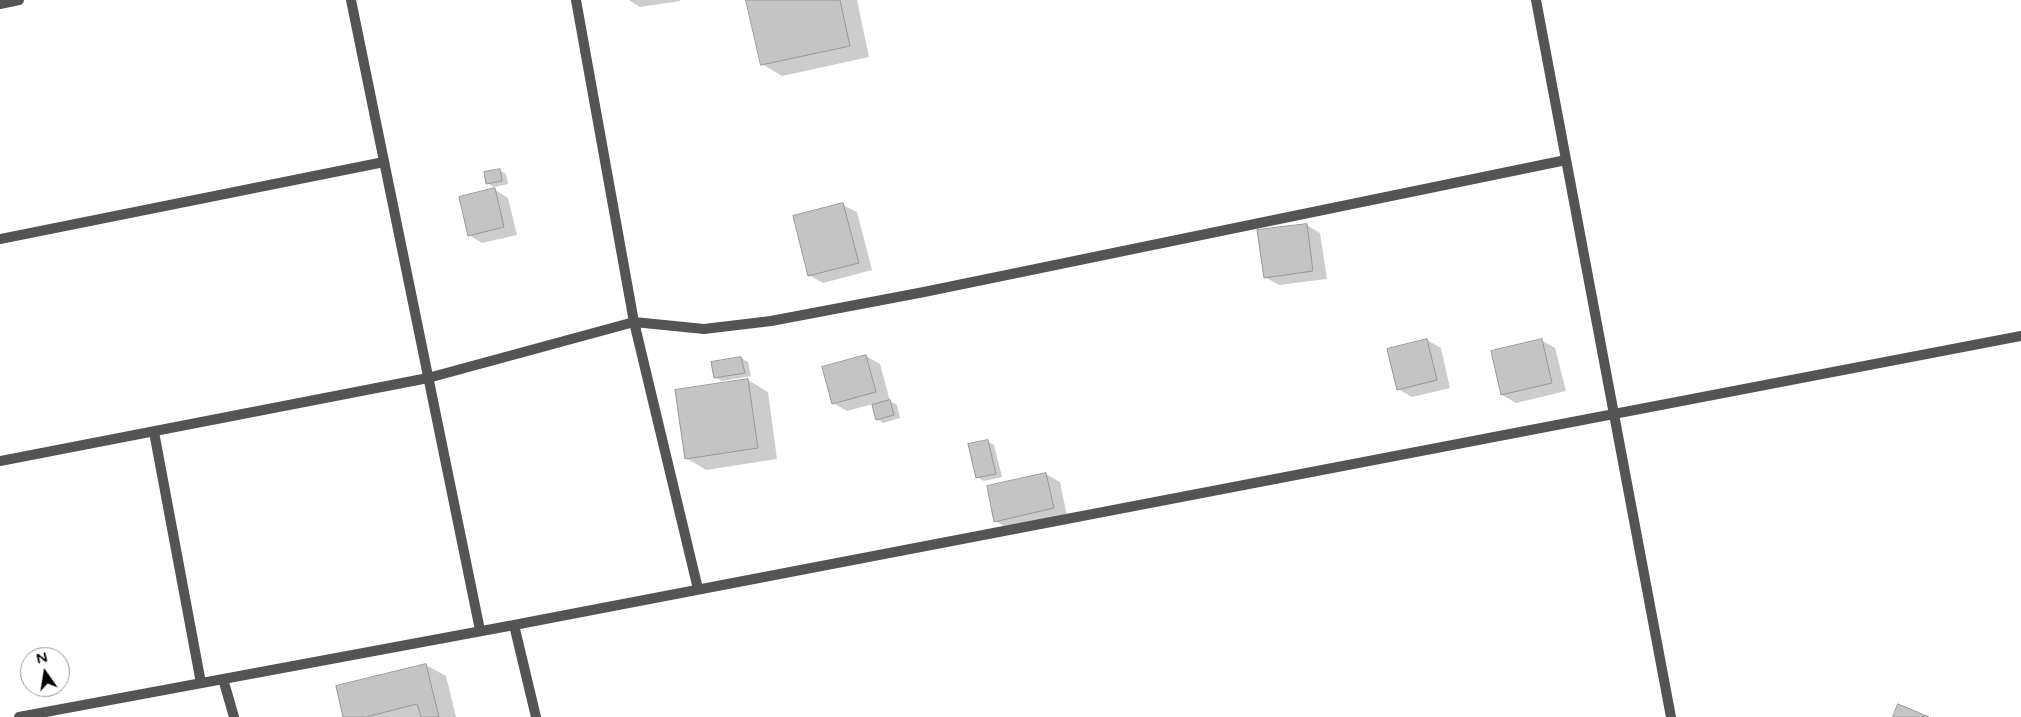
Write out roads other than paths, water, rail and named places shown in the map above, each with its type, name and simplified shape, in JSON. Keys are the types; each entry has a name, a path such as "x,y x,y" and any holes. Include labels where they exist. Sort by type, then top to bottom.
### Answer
{"street":[{"path":"0,4 19,0"},
{"path":"351,0 480,630"},
{"path":"576,0 634,322 698,589"},
{"path":"1536,0 1671,717"},
{"path":"0,461 428,378 634,322 704,328 772,321 924,292 1566,160"},
{"path":"0,239 384,162"},
{"path":"19,717 1614,416 2021,336"},
{"path":"154,432 201,683"},
{"path":"514,625 536,717"},
{"path":"223,678 234,717"}]}
